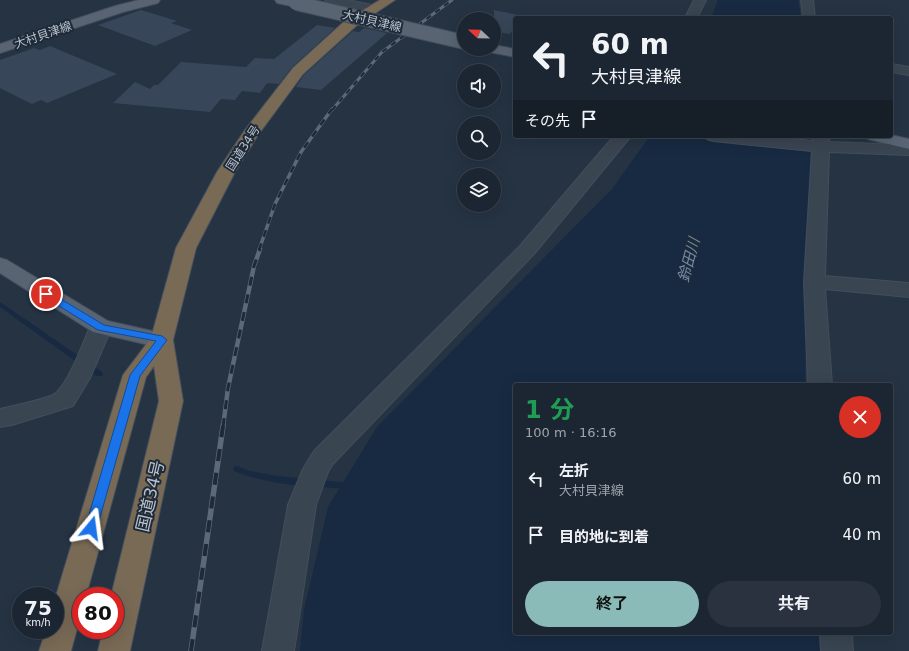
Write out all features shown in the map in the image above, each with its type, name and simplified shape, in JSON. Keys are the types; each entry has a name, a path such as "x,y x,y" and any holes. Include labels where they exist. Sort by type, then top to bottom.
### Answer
{"highway":[{"name":"国道34号","path":"114,651 171,401 162,340 186,248 230,167 251,133 298,71 350,23 389,0"},
{"name":"国道34号","path":"55,651 135,375 162,340"}],"main road":[{"name":"大村貝津線","path":"0,49 119,9 154,0"},
{"name":"大村貝津線","path":"281,0 457,40"},
{"path":"501,50 513,53"},
{"path":"883,138 909,144"},
{"path":"0,264 101,327 162,340"}],"street":[{"path":"331,0 372,9"},
{"path":"692,16 700,0"},
{"path":"807,0 809,16"},
{"path":"893,68 909,71"},
{"path":"278,651 302,505 316,469 322,458 527,250 621,138"},
{"path":"742,138 909,150"},
{"path":"816,143 814,282 820,383"},
{"path":"814,282 909,290"},
{"path":"0,418 12,416 64,400 78,378 101,327"},
{"path":"836,635 837,651"}],"water":[{"path":"718,0 798,0 801,16 712,16"},
{"name":"鈴田川","path":"649,138 811,138 805,383 513,383 513,635 819,635 820,651 300,651 304,610 328,507 377,427 612,189"}],"building":[{"path":"141,10 177,21 171,23 192,30 155,46 98,25"},
{"path":"494,10 522,16 513,16 513,31 509,34 501,32 501,12 494,12"},
{"path":"317,25 335,28 292,67 279,84 267,83 260,93 242,91 235,100 221,99 210,112 113,103 135,82 150,89 154,85 158,85 181,62 246,67 255,58 274,59"},
{"path":"364,28 387,33 321,90 296,87 304,75 353,31 359,32"},
{"path":"50,46 117,74 47,103 41,100 32,104 0,88 0,60 34,48 40,50"}],"waterway":[{"path":"0,304 99,374"},
{"path":"237,469 249,474 277,480 351,486"}],"railway":[{"path":"332,110 382,52 452,0"},
{"path":"259,250 275,204 301,152 332,109"},
{"path":"223,427 228,388 254,266 260,249"},
{"path":"191,651 223,426"}],"route":[{"path":"46,294 101,327 162,340 135,375 91,528"}]}
